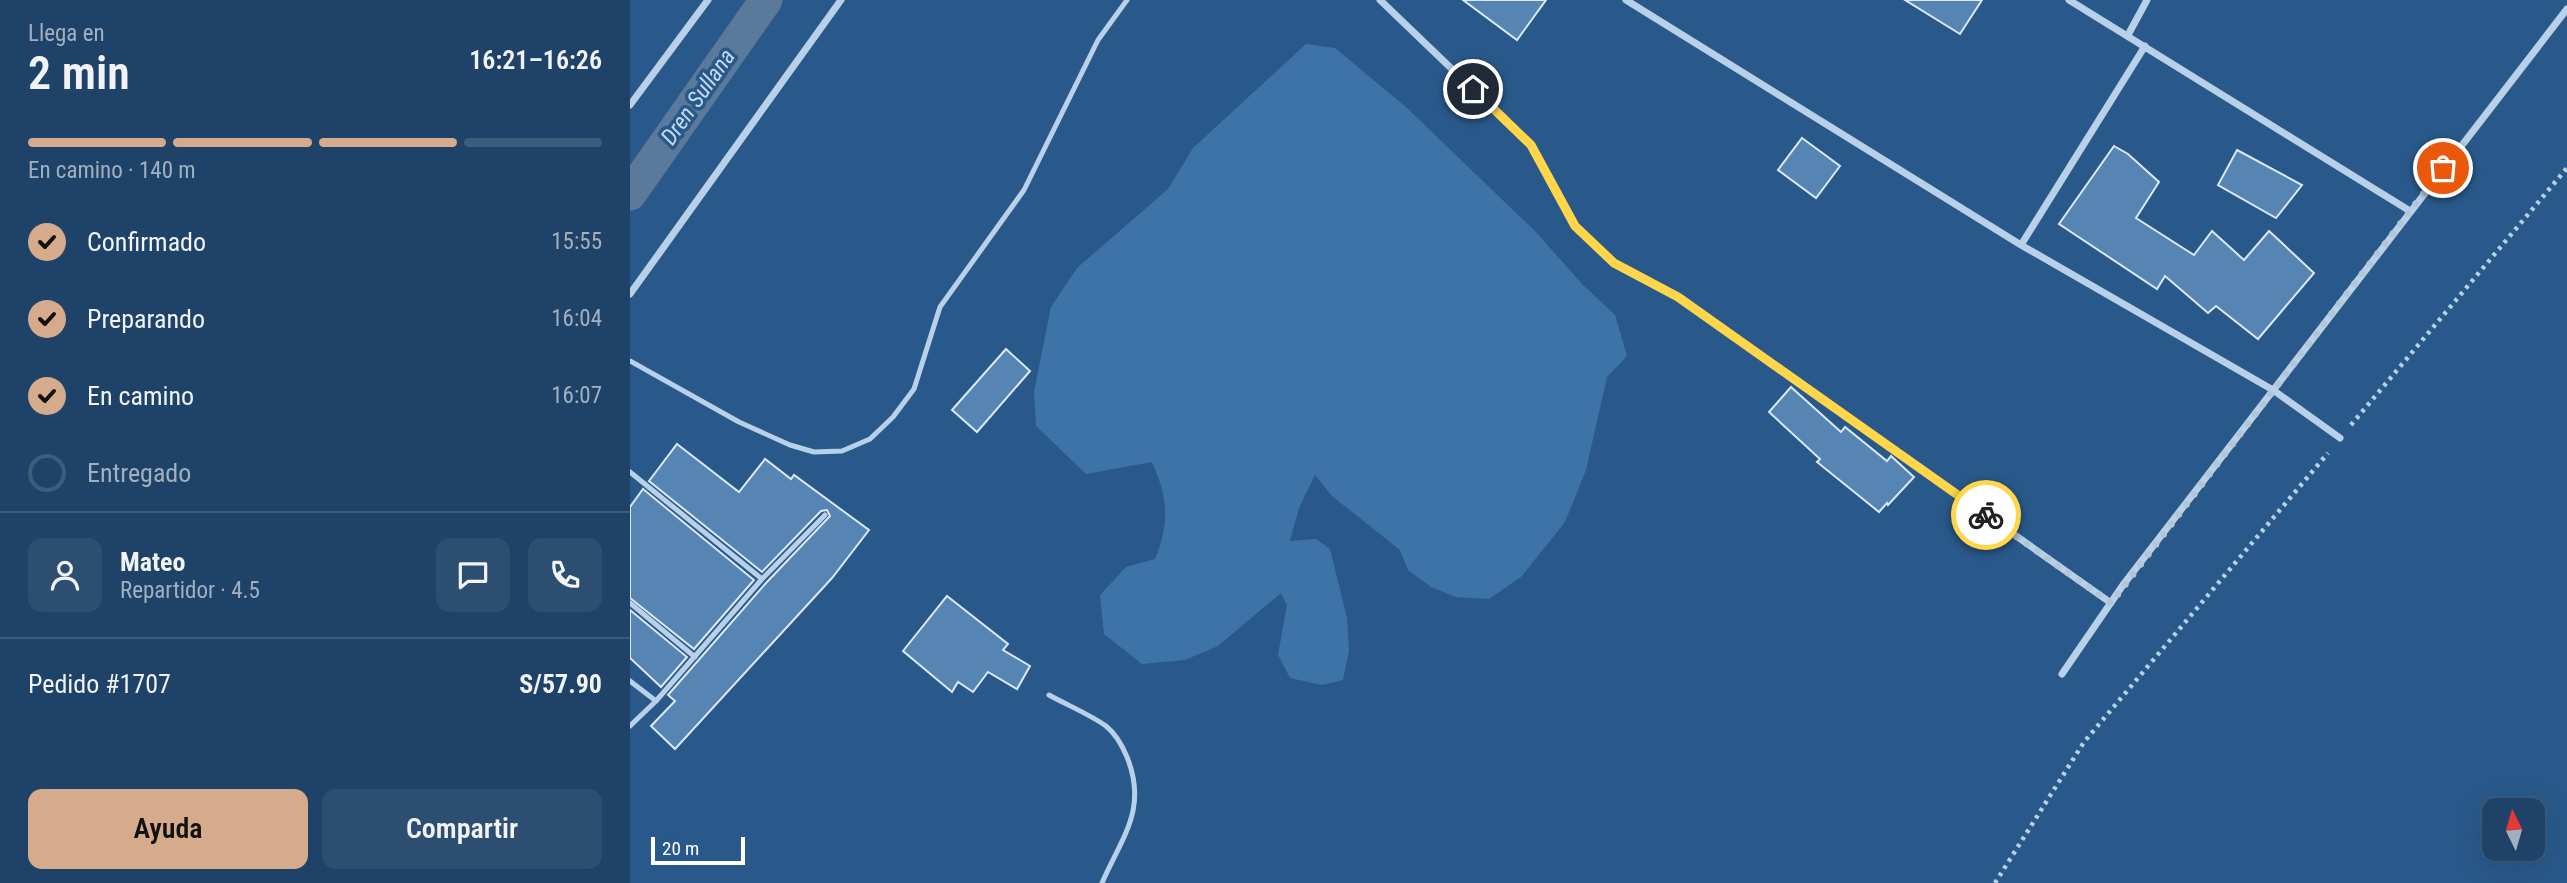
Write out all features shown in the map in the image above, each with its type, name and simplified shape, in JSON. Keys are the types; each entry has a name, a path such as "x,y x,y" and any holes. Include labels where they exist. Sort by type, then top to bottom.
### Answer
{"street":[{"path":"630,105 708,0"},
{"path":"630,294 841,0"},
{"path":"1380,0 1531,145 1575,226 1614,263 1678,297 2111,603"},
{"path":"1626,0 2021,245 2273,390 2340,438"},
{"path":"2069,0 2410,211"},
{"path":"2128,35 2147,0"},
{"path":"2062,674 2111,603 2567,9"},
{"path":"2021,245 2146,46"}],"lane":[{"path":"630,361 739,422 790,445 814,452 842,451 870,439 893,417 914,389 940,307 1024,190 1098,40 1127,0"},
{"path":"630,472 762,579"},
{"path":"630,726 656,701 762,579 825,515"},
{"path":"630,603 695,657"},
{"path":"630,681 656,701"},
{"path":"1049,695 1106,726 1121,742 1135,778 1135,804 1126,836 1102,883"}],"path":[{"path":"1995,883 2084,742 2567,168"}],"shaded area":[{"path":"1306,44 1335,48 1407,108 1536,232 1583,285 1615,315 1627,356 1607,377 1586,470 1565,522 1521,577 1489,599 1456,597 1431,587 1408,570 1400,550 1332,496 1315,475 1299,508 1290,541 1316,539 1330,549 1347,618 1349,650 1343,680 1322,685 1290,678 1278,655 1287,605 1281,593 1218,646 1185,660 1142,664 1104,634 1100,595 1126,567 1155,559 1165,522 1161,487 1152,462 1086,474 1036,426 1034,392 1051,307 1077,268 1168,189 1193,148"}],"building":[{"path":"1463,0 1546,0 1517,40"},
{"path":"1905,0 1982,0 1960,34"},
{"path":"1802,138 1840,166 1816,198 1778,170"},
{"path":"2114,146 2128,154 2159,182 2136,218 2194,255 2212,231 2244,260 2269,231 2314,273 2258,339 2216,306 2208,313 2165,276 2157,289 2059,224"},
{"path":"2237,150 2302,185 2276,218 2218,185"},
{"path":"1006,349 1030,371 977,432 952,410"},
{"path":"1791,387 1841,432 1845,427 1887,461 1891,456 1914,477 1879,512 1817,462 1820,459 1769,412"},
{"path":"677,444 739,492 765,459 791,479 794,475 869,530 832,578 675,749 651,726 675,701 668,695 766,583 830,516 827,510 821,511 762,572 649,481"},
{"path":"643,489 754,580 694,649 630,598 630,507"},
{"path":"947,596 1008,644 1003,650 1030,666 1017,689 988,672 973,692 958,682 952,692 903,651"},
{"path":"630,610 687,657 661,687 630,658"}],"waterway":[{"name":"Dren Sullana","path":"630,194 766,0"}],"way so far":[{"path":"1986,515 2111,603 2443,168"}],"route":[{"path":"1473,89 1531,145 1575,226 1614,263 1678,297 1986,515"}]}
